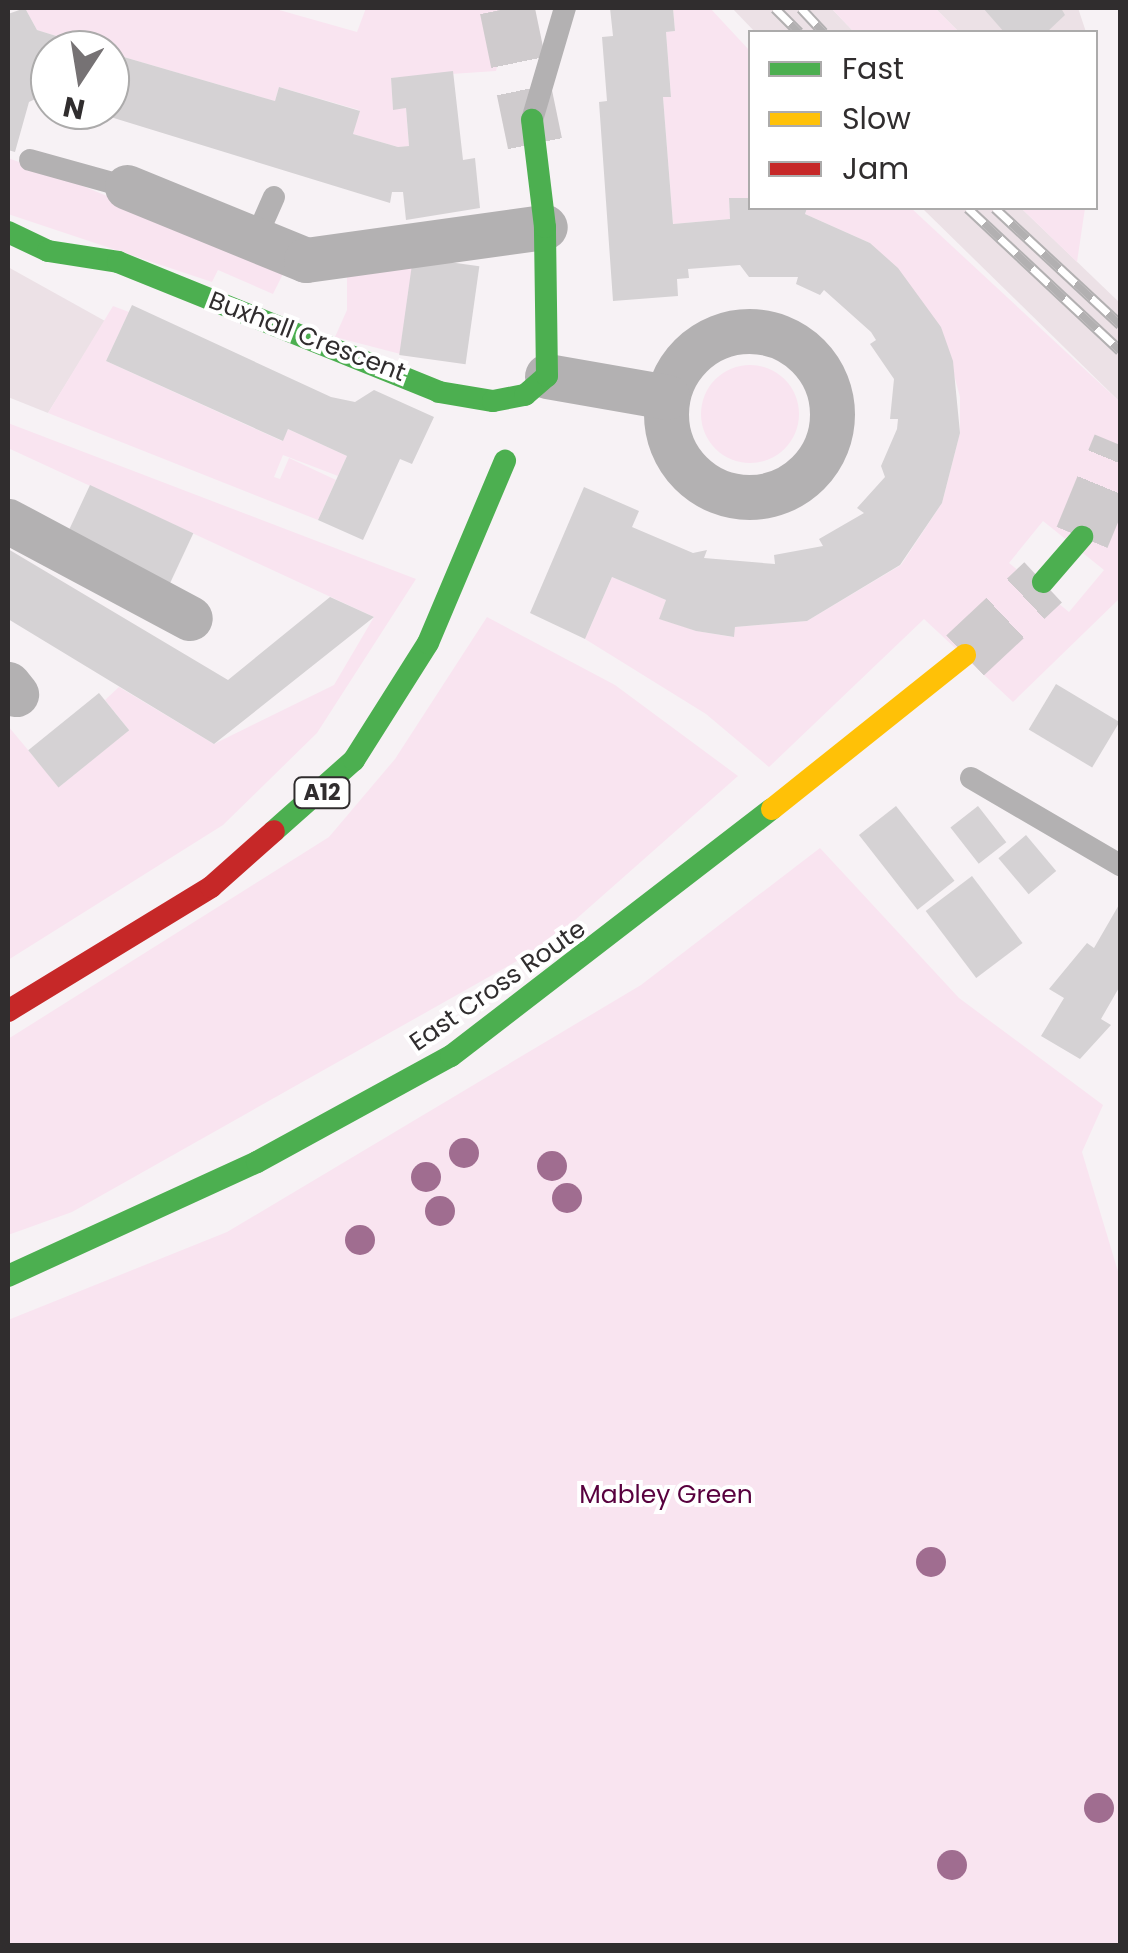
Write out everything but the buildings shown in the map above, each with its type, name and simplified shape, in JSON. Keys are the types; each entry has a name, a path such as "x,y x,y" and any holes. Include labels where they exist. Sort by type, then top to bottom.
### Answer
{"main road":[{"path":"532,120 545,227 547,376"},
{"name":"Buxhall Crescent","path":"8,232 48,252 118,262 469,400 525,394 547,376"},
{"name":"A12","path":"8,1010 211,887 354,760 428,643 505,461"},
{"path":"1043,582 1082,537"},
{"name":"East Cross Route","path":"8,1276 257,1162 452,1056 545,992 965,656"}],"street":[{"path":"127,188 306,260 545,227"},
{"path":"547,376 668,397"},
{"path":"8,521 190,618"}],"lane":[{"path":"532,120 564,8"},
{"path":"30,160 127,188"},
{"path":"255,240 274,197"},
{"path":"971,778 1120,865"}],"shaded area":[{"path":"732,8 831,8 852,30 753,30"},
{"path":"935,8 1078,8 1085,30 957,30"},
{"path":"924,210 1023,210 1120,303 1120,402"},
{"path":"8,267 105,321 48,413 8,397"}],"green space":[{"path":"25,8 272,8 357,32 366,8 511,8 496,71 391,78 393,109 406,108 409,146 398,147 353,134 359,110 279,87 275,101 130,59 130,30 37,30"},
{"path":"673,8 710,8 748,49 748,198 729,198 730,219 673,224 663,97 671,96 666,32 675,31"},
{"path":"831,8 935,8 957,30 852,30"},
{"path":"8,158 285,270 273,294 218,270 212,282 8,214"},
{"path":"806,210 913,210 1120,402 1120,598 1013,702 924,619 769,767 706,714 585,639 612,577 666,600 660,619 733,637 735,627 807,621 901,565 942,503 960,433 960,397 941,327 870,243 805,214","holes":["1043,521 1104,570 1069,612 1009,563"]},
{"path":"1023,210 1085,210 1077,262"},
{"path":"413,257 408,356 335,337 347,310 347,272"},
{"path":"113,306 129,312 106,361 282,441 288,429 347,456 338,476 283,455 274,477 280,479 289,458 336,480 318,520 48,413"},
{"path":"750,365 769,368 785,379 796,395 796,433 785,449 769,460 750,463 731,460 715,449 704,433 701,414 704,395 715,379 731,368"},
{"path":"8,423 416,579 317,733 223,825 8,960 8,726 59,787 129,730 105,700 119,687 214,744 334,685 374,617 8,448"},
{"path":"487,617 615,685 738,776 549,943 72,1212 8,1235 8,1039 329,837 395,759"},
{"name":"Mabley Green","path":"820,848 959,998 1103,1105 1082,1152 1120,1278 1120,1945 8,1945 8,1320 227,1232 641,985"}],"tunnel":[{"path":"507,8 540,167"},
{"path":"1082,537 1120,445"},
{"path":"965,655 1043,582"}],"railway":[{"path":"775,8 797,30"},
{"path":"801,8 821,30"},
{"path":"970,210 1120,350"},
{"path":"997,210 1120,324"}],"traffic: fast":[{"path":"8,232 48,251 118,262 439,392 493,401 525,395 547,376 545,227 532,120"},
{"path":"274,831 354,760 428,643 505,461"},
{"path":"1043,582 1082,537"},
{"path":"8,1276 257,1162 451,1056 772,809"}],"traffic: slow":[{"path":"772,809 965,655"}],"traffic: jam":[{"path":"8,1011 211,887 274,831"}]}
